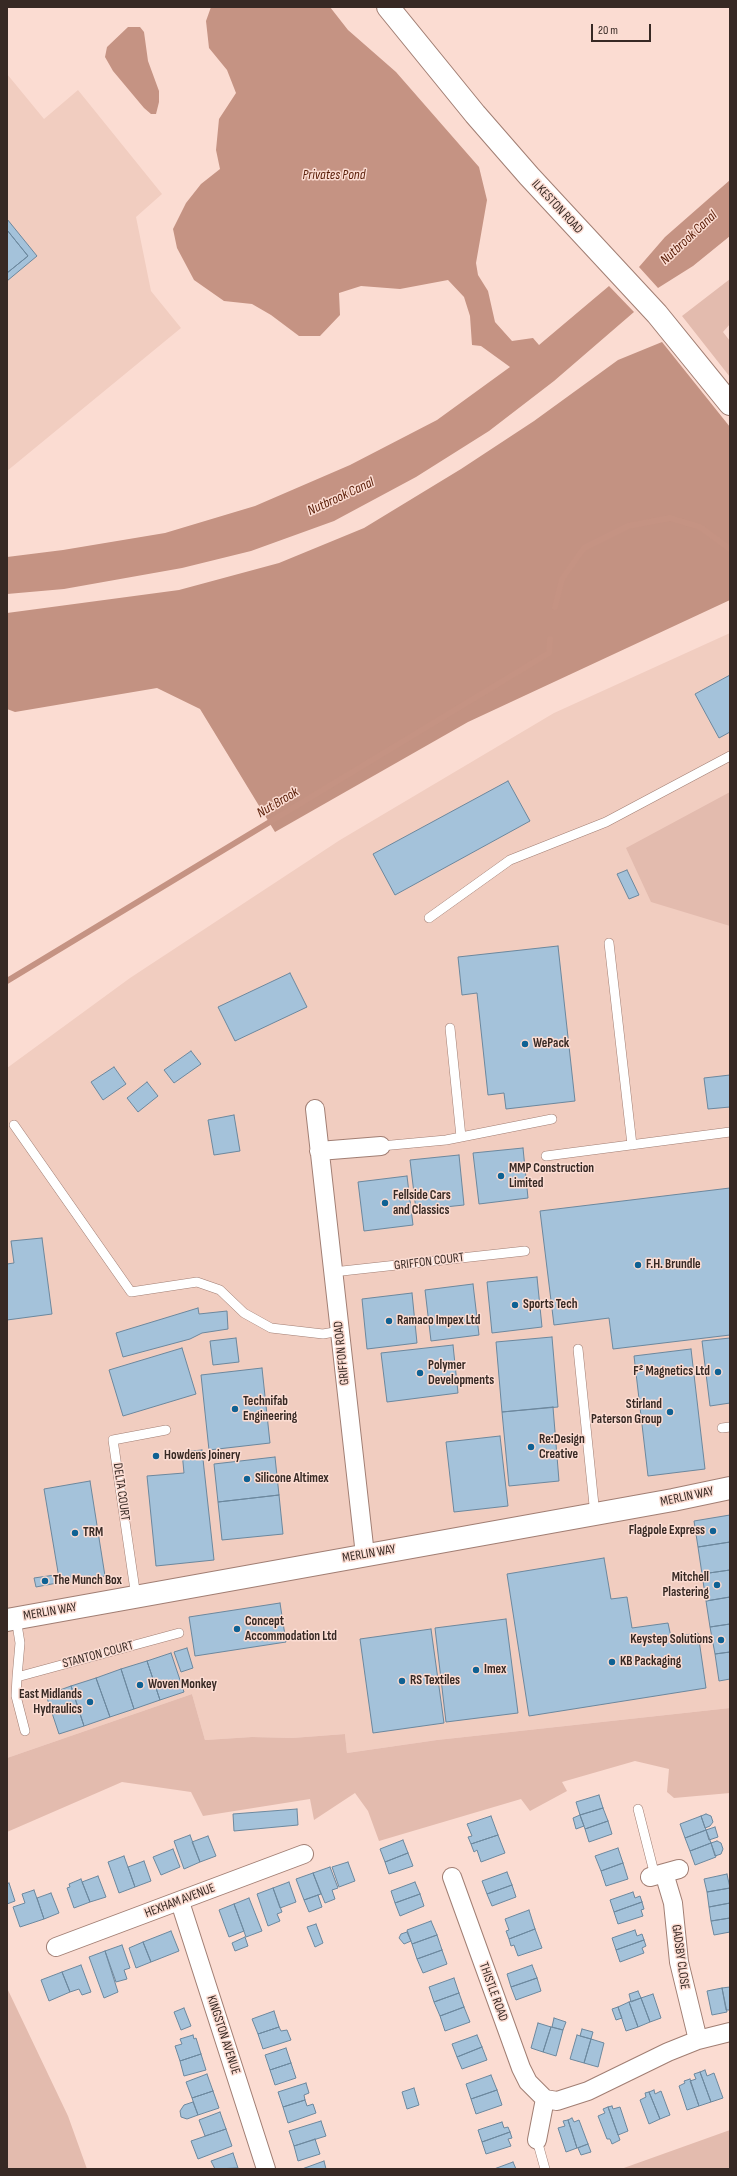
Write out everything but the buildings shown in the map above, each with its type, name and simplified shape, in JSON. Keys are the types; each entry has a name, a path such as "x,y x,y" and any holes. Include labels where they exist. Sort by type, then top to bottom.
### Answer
{"street":[{"name":"ILKESTON ROAD","path":"388,7 490,131 657,314 730,404"},
{"name":"GRIFFON ROAD","path":"315,1108 365,1555"},
{"path":"319,1151 381,1146"},
{"name":"MERLIN WAY","path":"12,1619 595,1515 730,1488"},
{"name":"HEXHAM AVENUE","path":"56,1947 180,1902 304,1854"},
{"name":"GADSBY CLOSE","path":"662,1874 673,1903 679,1962 698,2040"},
{"name":"THISTLE ROAD","path":"452,1877 521,2068 528,2082 545,2099"},
{"name":"KINGSTON AVENUE","path":"180,1902 266,2169"},
{"path":"537,2140 545,2099 557,2101 588,2091 661,2055 698,2040 730,2032"}],"lane":[{"path":"429,918 510,860 606,822 730,756"},
{"path":"609,943 632,1145"},
{"path":"450,1028 461,1137"},
{"path":"381,1146 461,1137 552,1119"},
{"path":"14,1125 130,1292 197,1282 220,1290 244,1313 271,1328 323,1334 340,1331"},
{"path":"546,1156 730,1132"},
{"name":"GRIFFON COURT","path":"333,1272 526,1251"},
{"path":"578,1349 595,1515"},
{"name":"DELTA COURT","path":"136,1596 113,1440 166,1430"},
{"path":"12,1619 20,1643 16,1696 25,1732"},
{"name":"STANTON COURT","path":"17,1677 179,1633"},
{"name":"GADSBY CLOSE","path":"638,1809 662,1874"},
{"path":"537,2140 545,2169"}],"shaded area":[{"path":"7,74 44,119 78,90 162,194 136,217 151,291 181,328 7,471"},
{"path":"730,279 730,324 723,332 730,341 730,377 682,316"},
{"path":"662,342 730,427 730,600 468,722 275,832 200,709 157,688 15,712 7,709 7,613 179,590 279,563 364,528 461,469 534,421 618,360"},
{"path":"730,633 730,1708 437,1740 347,1753 345,1734 292,1738 252,1737 205,1740 192,1694 7,1758 7,1068 130,978 340,840 554,713"},
{"path":"730,792 730,926 651,902 626,848"},
{"path":"192,1694 205,1740 252,1737 292,1738 345,1734 347,1753 437,1740 730,1708 730,1793 674,1798 667,1792 669,1769 635,1761 562,1782 567,1791 530,1811 521,1799 379,1841 368,1811 355,1793 314,1820 310,1799 203,1816 191,1792 122,1782 7,1832 7,1758"},
{"path":"7,1988 68,2116 87,2169 7,2169"},
{"path":"730,2130 730,2169 621,2169"}],"water":[{"name":"Privates Pond","path":"211,7 330,7 348,30 396,72 479,167 487,200 476,263 478,275 488,291 495,322 512,341 533,338 539,345 609,286 634,312 554,381 489,431 416,477 334,521 251,551 182,568 64,589 7,594 7,557 63,550 165,533 255,506 350,465 437,420 510,367 481,346 472,345 470,316 464,297 448,280 400,289 361,286 339,293 340,315 320,336 299,336 271,315 252,304 224,301 194,280 177,248 173,229 186,203 201,184 220,169 216,150 219,119 236,93 227,70 209,48 206,21"},
{"path":"128,27 140,27 144,32 148,61 159,91 159,102 156,114 151,114 144,108 113,71 105,57 107,47"},
{"name":"Nutbrook Canal","path":"730,180 730,236 693,266 658,288 639,267 665,237"}],"waterway":[{"name":"Nut Brook","path":"555,607 562,579 584,548 628,526 670,518 700,527 730,549"},
{"name":"Nut Brook","path":"7,981 549,653 550,639"}],"place":[{"name":"WePack","path":"525,1044"},
{"name":"MMP Construction Limited","path":"501,1176"},
{"name":"Fellside Cars and Classics","path":"385,1203"},
{"name":"F.H. Brundle","path":"638,1265"},
{"name":"Sports Tech","path":"515,1305"},
{"name":"Ramaco Impex Ltd","path":"389,1321"},
{"name":"F² Magnetics Ltd","path":"718,1372"},
{"name":"Polymer Developments","path":"420,1373"},
{"name":"Technifab Engineering","path":"235,1409"},
{"name":"Stirland Paterson Group","path":"670,1412"},
{"name":"Re:Design Creative","path":"531,1447"},
{"name":"Howdens Joinery","path":"156,1456"},
{"name":"Silicone Altimex","path":"247,1479"},
{"name":"Flagpole Express","path":"713,1531"},
{"name":"TRM","path":"75,1533"},
{"name":"The Munch Box","path":"45,1581"},
{"name":"Mitchell Plastering","path":"717,1585"},
{"name":"Concept Accommodation Ltd","path":"237,1629"},
{"name":"Keystep Solutions","path":"721,1640"},
{"name":"KB Packaging","path":"612,1662"},
{"name":"Imex","path":"476,1670"},
{"name":"RS Textiles","path":"402,1681"},
{"name":"Woven Monkey","path":"140,1685"},
{"name":"East Midlands Hydraulics","path":"90,1702"}]}
